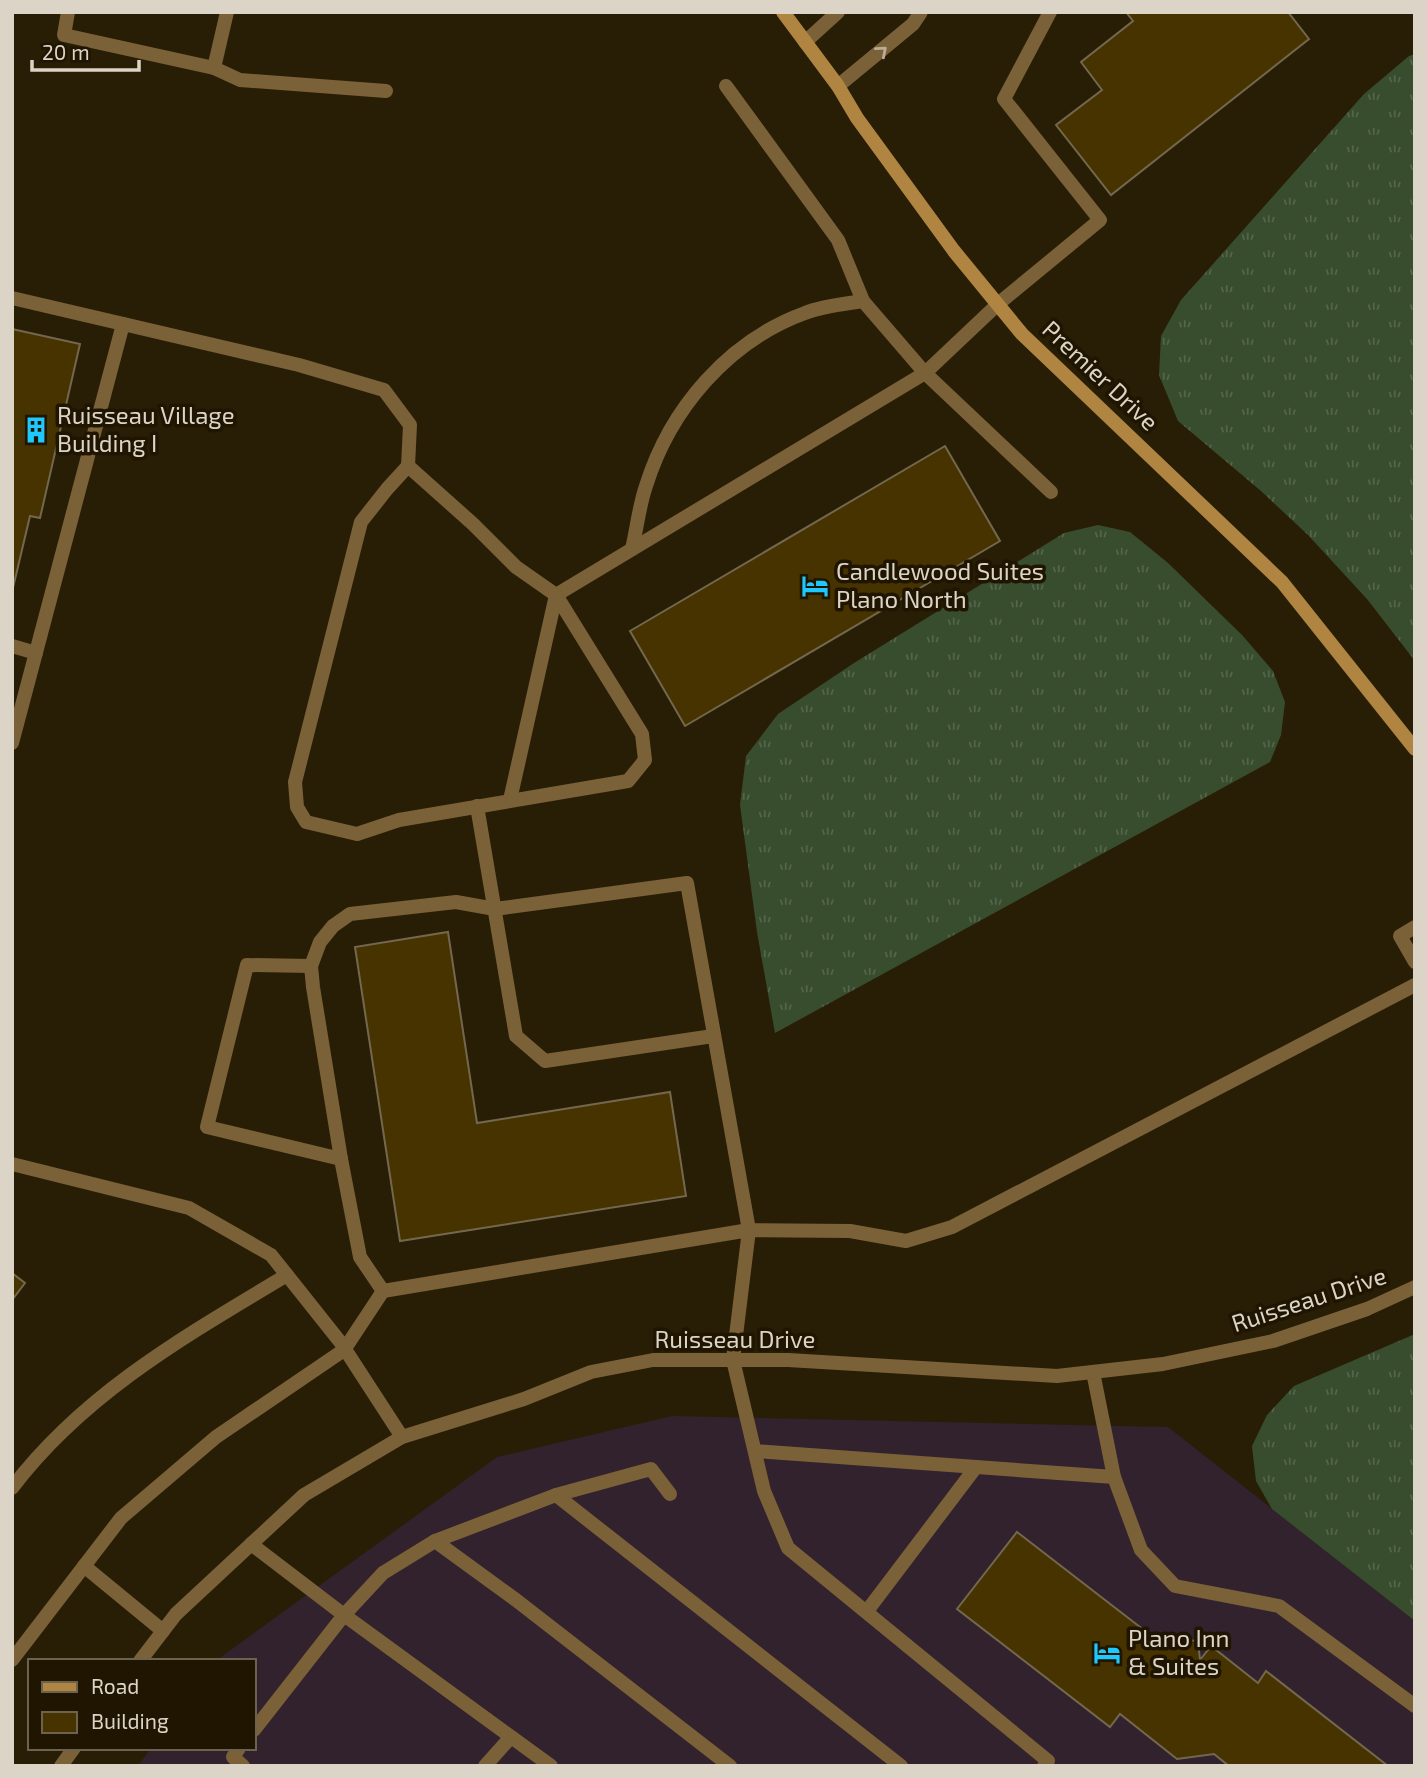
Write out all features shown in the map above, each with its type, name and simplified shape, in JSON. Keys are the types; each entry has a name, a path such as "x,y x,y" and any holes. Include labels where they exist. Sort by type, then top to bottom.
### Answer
{"street":[{"path":"68,12 64,35 215,68 240,80 386,91"},
{"path":"215,68 227,12"},
{"name":"Premier Drive","path":"783,12 946,240 1022,334 1282,582 1415,749"},
{"path":"805,42 838,12"},
{"path":"838,86 913,24 921,12"},
{"path":"510,800 555,595 925,373 998,304 1100,219 1004,99 1050,12"},
{"path":"726,86 838,240 863,301 925,373 1051,492"},
{"path":"12,298 299,365 384,390 410,425 408,466 361,522 295,782 297,807 306,822 357,834 400,820 628,781 645,760 642,734 555,595 516,567 408,466"},
{"path":"632,549 646,486 672,425 698,388 733,355 767,330 807,312 863,301"},
{"path":"12,743 123,324"},
{"path":"12,646 36,653"},
{"path":"477,806 516,1036 545,1061 713,1036"},
{"path":"383,1291 360,1257 341,1159 311,966 320,942 333,926 350,914 456,902 495,909 687,883 749,1230 733,1360 764,1491 788,1548 1050,1764"},
{"path":"1415,927 1400,936 1415,962"},
{"path":"311,966 247,965 207,1128 341,1159"},
{"path":"12,1660 121,1518 216,1437 344,1350 383,1291 749,1230 850,1231 906,1241 953,1227 1415,985"},
{"path":"12,1164 189,1208 271,1255 341,1343 402,1437"},
{"path":"12,1488 50,1443 132,1371 287,1275"},
{"name":"Ruisseau Drive","path":"142,1659 176,1615 304,1495 402,1437 524,1399 591,1373 653,1360 788,1360 1057,1376 1163,1364 1273,1341 1367,1309 1415,1287"},
{"path":"1093,1372 1114,1477 1141,1550 1175,1586 1279,1606 1415,1706"},
{"path":"755,1451 1114,1477"},
{"path":"867,1611 976,1467"},
{"path":"256,1727 344,1615 383,1573 435,1541 556,1495 652,1469 670,1494"},
{"path":"556,1495 901,1766"},
{"path":"435,1541 516,1600 730,1766"},
{"path":"251,1544 551,1766"},
{"path":"84,1566 163,1631"},
{"path":"485,1766 511,1737"},
{"path":"61,1766 73,1750"},
{"path":"238,1750 233,1756 243,1766"}],"shaded area":[{"path":"672,1416 1168,1427 1415,1621 1415,1766 138,1766 150,1750 256,1750 256,1659 220,1659 221,1657 497,1457"}],"green space":[{"path":"1415,54 1415,661 1367,599 1308,535 1178,421 1159,375 1161,336 1181,300 1364,94 1409,56"},
{"path":"1098,525 1130,532 1168,563 1242,635 1273,671 1285,702 1281,735 1270,762 775,1033 757,932 740,805 746,756 778,714 854,663 1064,533"},
{"path":"1415,1334 1415,1621 1272,1509 1256,1481 1252,1446 1267,1415 1294,1386"}],"building":[{"path":"1126,12 1288,12 1309,39 1111,195 1056,125 1102,90 1081,62 1133,21"},
{"name":"Ruisseau Village Building I","path":"12,329 80,344 40,518 30,516 12,592"},
{"name":"Candlewood Suites Plano North","path":"945,446 1000,541 685,726 630,631"},
{"path":"448,932 477,1123 670,1092 686,1196 400,1241 355,947"},
{"path":"12,1273 25,1283 12,1300"},
{"name":"Plano Inn & Suites","path":"1017,1532 1162,1644 1198,1640 1200,1660 1211,1646 1258,1683 1266,1671 1388,1766 1229,1766 1214,1754 1177,1759 1120,1714 1110,1727 957,1609"}],"place":[{"name":"Ruisseau Village Building I","path":"36,430"},
{"name":"Candlewood Suites Plano North","path":"815,586"},
{"name":"Plano Inn & Suites","path":"1107,1653"}]}
